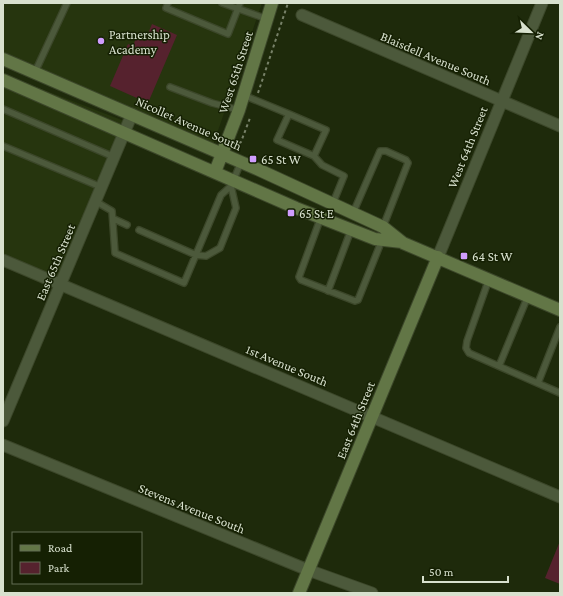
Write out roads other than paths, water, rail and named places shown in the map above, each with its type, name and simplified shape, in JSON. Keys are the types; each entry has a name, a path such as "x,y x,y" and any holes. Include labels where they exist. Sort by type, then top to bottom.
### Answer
{"main road":[{"name":"West 65th Street","path":"215,172 239,110 272,3"},
{"name":"Nicollet Avenue South","path":"3,58 241,161 383,227 403,242 560,310"},
{"name":"Nicollet Avenue South","path":"3,80 215,172 232,183 375,239 403,242"},
{"name":"East 64th Street","path":"299,593 438,257"}],"street":[{"name":"West 64th Street","path":"438,257 542,3"},
{"name":"Blaisdell Avenue South","path":"302,15 560,126"},
{"name":"East 65th Street","path":"3,421 132,114"},
{"name":"1st Avenue South","path":"3,260 560,497"},
{"name":"Stevens Avenue South","path":"3,445 308,570 372,593"}],"lane":[{"path":"35,72 67,3"},
{"path":"168,3 166,8 228,34 240,3"},
{"path":"222,3 267,20"},
{"path":"170,88 212,103 239,110"},
{"path":"243,94 326,130 314,156"},
{"path":"3,109 114,157"},
{"path":"289,114 277,140 314,156 322,165 344,176 333,203"},
{"path":"3,146 101,187"},
{"path":"353,213 380,151 386,151 406,160 408,163 383,227"},
{"path":"95,201 112,211 114,219 115,253 184,283 220,195 232,183 241,161"},
{"path":"140,230 196,255 206,256 220,248 236,208 232,183"},
{"path":"321,217 299,277 301,280 328,291 355,301 358,300 382,240"},
{"path":"114,219 127,225"},
{"path":"328,291 351,229"},
{"path":"489,279 466,341 466,348 469,353 560,393"},
{"path":"499,366 528,296"},
{"path":"538,383 560,327"}],"place":[{"name":"Partnership Academy","path":"101,41"},
{"name":"65 St W","path":"253,159"},
{"name":"65 St E","path":"291,213"},
{"name":"64 St W","path":"464,256"}]}
